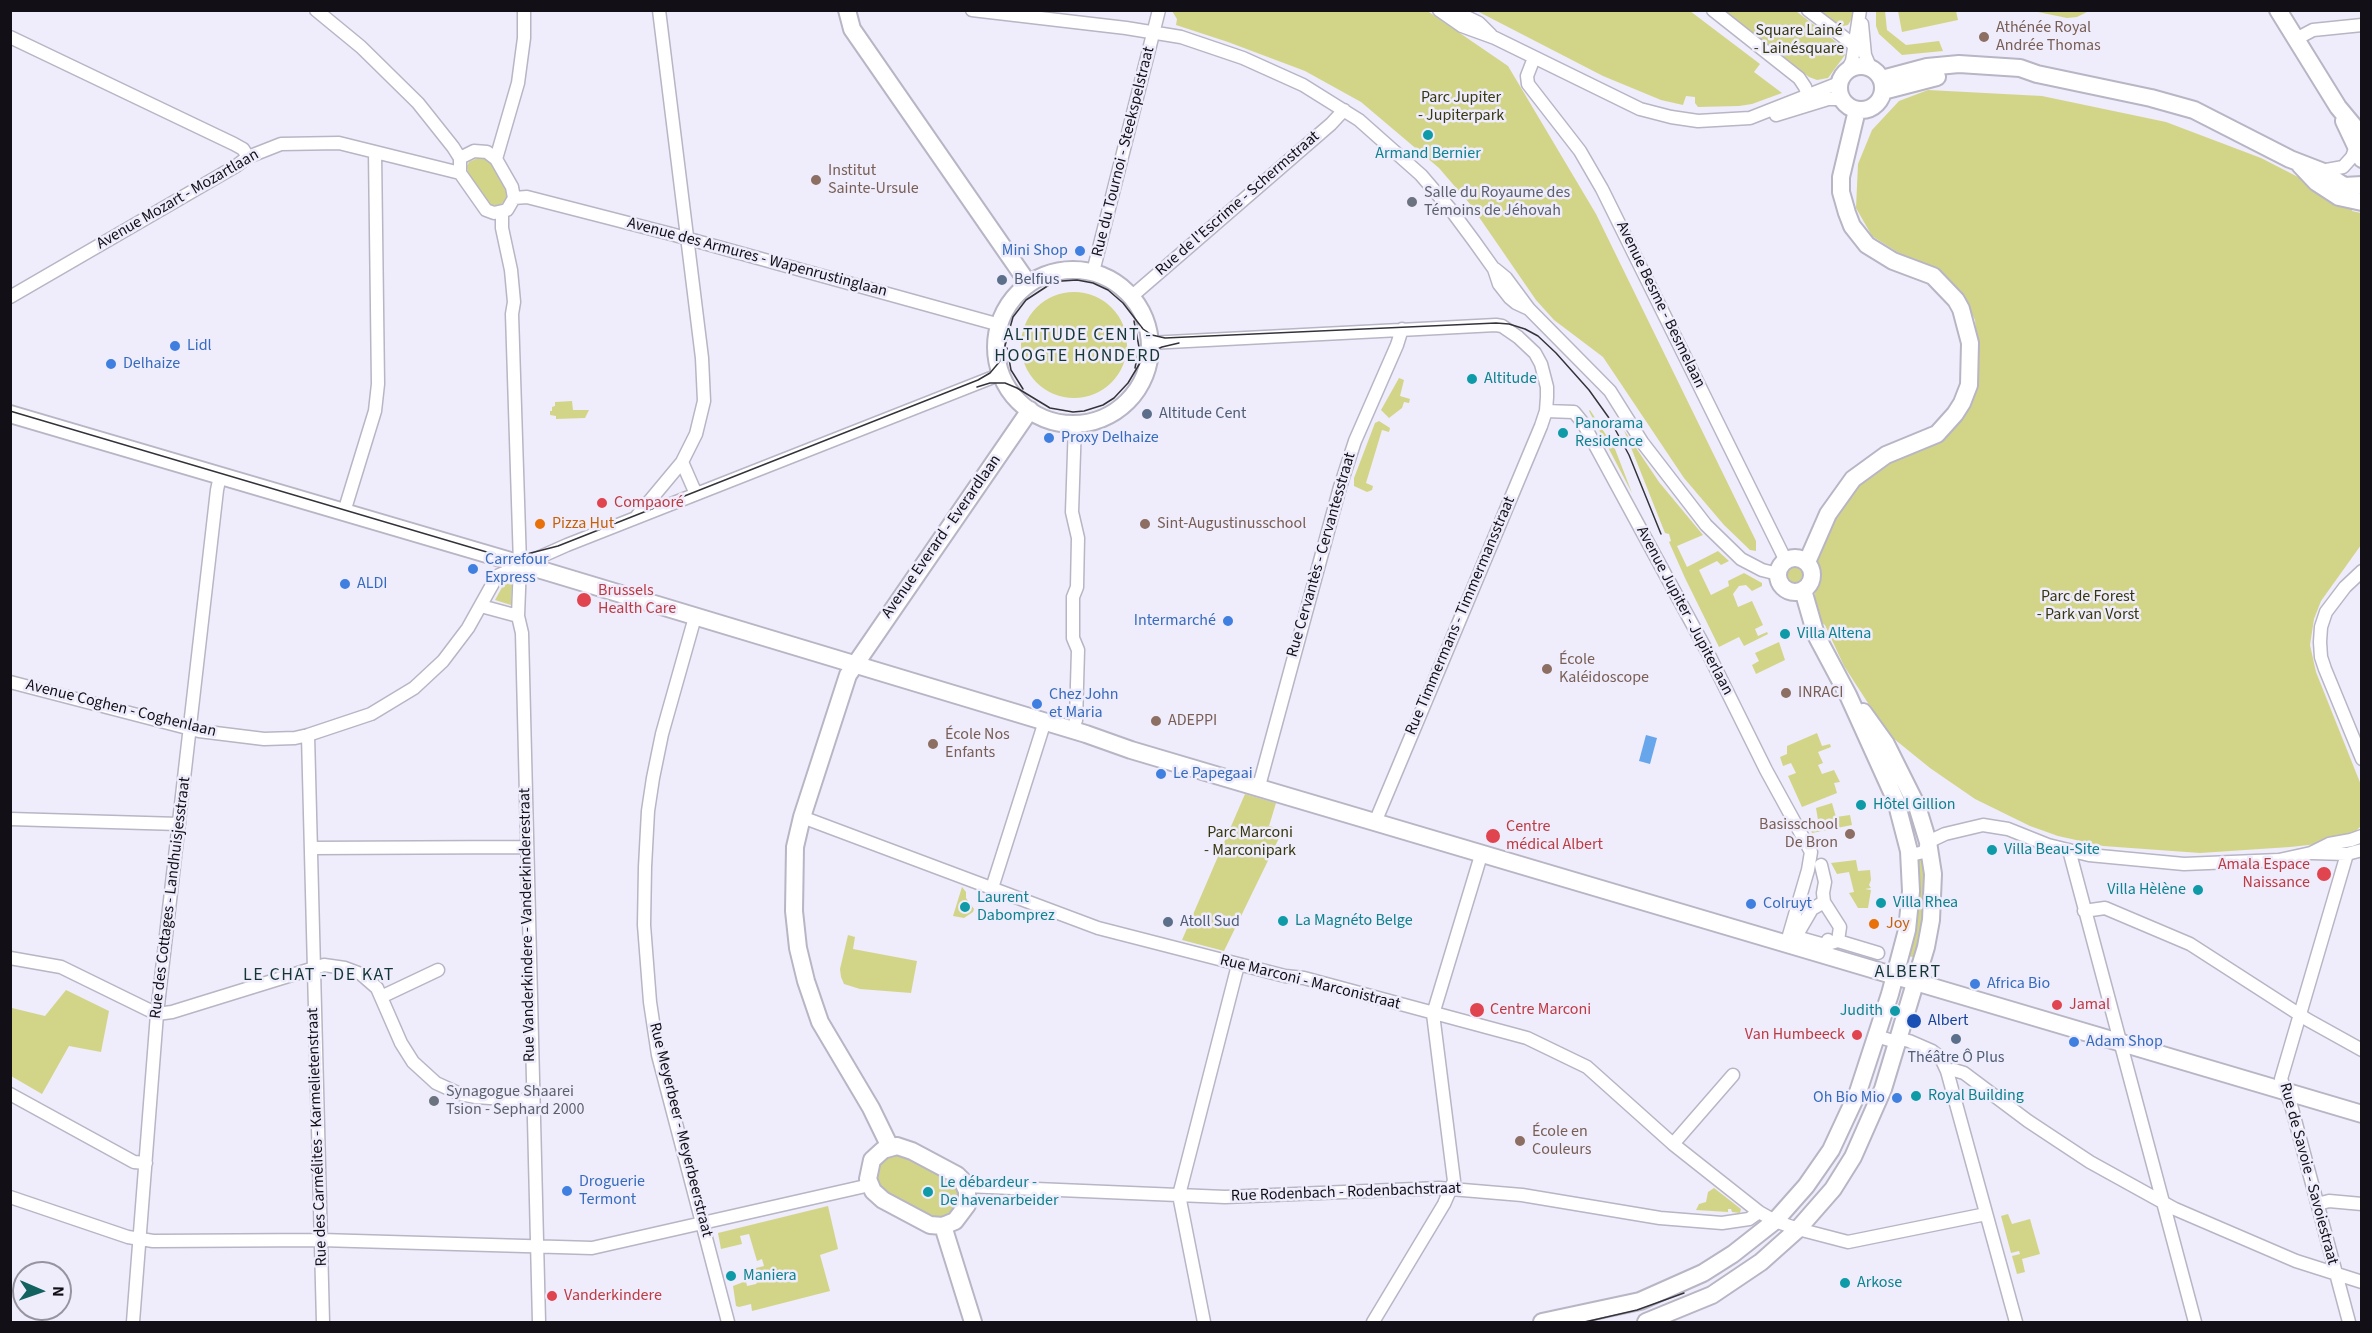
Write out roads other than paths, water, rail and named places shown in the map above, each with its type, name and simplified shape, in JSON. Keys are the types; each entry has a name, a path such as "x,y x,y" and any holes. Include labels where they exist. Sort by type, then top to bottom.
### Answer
{"main road":[{"path":"847,10 852,29 1028,284"},
{"path":"2278,10 2338,107 2359,148"},
{"path":"1878,79 1876,104 1870,108 1857,110 1851,108 1843,84 1855,66 1878,79 1923,80 1953,75 2019,77 2037,74 2151,98 2194,110 2236,133 2320,171 2344,186 2361,185"},
{"path":"1542,1323 1640,1301 1664,1292 1703,1273 1733,1254 1775,1221 1806,1186 1831,1150 1858,1092 1903,948 1910,907 1909,851 1896,801 1848,695 1816,635 1803,590 1811,582 1812,572 1807,562 1828,514 1853,479 1878,460 1937,434 1955,414 1966,393 1970,344 1963,318 1929,281 1927,275 1893,261 1868,245 1859,236 1847,213 1841,192 1841,177 1857,110"},
{"path":"2299,163 2316,182 2339,197 2361,202"},
{"path":"1059,271 1093,272 1112,281 1131,297 1147,327 1149,343 1144,373 1130,399 1113,412 1075,423 1052,420 1029,410 1009,390 1001,374 995,353 1000,324 1013,299 1028,284 1059,271"},
{"name":"Avenue Everard - Everardlaan","path":"890,1147 871,1108 820,1022 806,981 798,948 794,876 795,847 802,817 848,675 1029,410"},
{"path":"10,414 855,664 1073,730 1131,750 1482,852 1793,936 1916,982 2361,1114"},
{"name":"Avenue Besme - Besmelaan","path":"1803,590 1788,590 1780,583 1782,568 1796,558 1807,562"},
{"path":"1646,1323 1713,1295 1761,1262 1798,1229 1833,1189 1853,1157 1883,1089 1900,1038 1930,920 1933,874 1928,842 1917,806 1886,744 1848,695"},
{"path":"890,1147 904,1147 912,1150 957,1175 965,1186 968,1198 964,1212 955,1221 943,1226 930,1225 878,1197 870,1185 868,1172 872,1160 890,1147"},
{"path":"943,1226 973,1323"}],"street":[{"path":"316,10 361,47 418,103 460,158 460,173 486,210 495,230 504,271 506,302 512,314"},
{"path":"495,159 518,83 524,38 524,10"},
{"path":"631,520 639,514 682,462 696,434 704,401 702,358 659,10"},
{"path":"972,10 1154,32 1210,46 1303,84 1344,110"},
{"name":"Rue du Tournoi - Steekspelstraat","path":"1093,272 1159,10"},
{"path":"1439,10 1462,26 1495,38 1621,100 1656,114 1698,121 1778,115 1843,84 1852,61 1860,10"},
{"path":"1452,10 1479,23 1495,38"},
{"path":"1713,10 1795,74 1802,82 1810,99"},
{"path":"1808,10 1854,45"},
{"path":"1860,10 1865,55 1878,79"},
{"path":"2296,39 2313,30 2361,25"},
{"path":"10,38 234,144 243,149 248,157"},
{"name":"Avenue Besme - Besmelaan","path":"1344,110 1359,120 1421,175 1451,210 1494,269 1506,278 1529,309 1610,391 1642,442 1706,525 1741,559 1762,570 1782,568 1602,189 1556,118 1528,84 1527,76 1534,58"},
{"name":"Rue de l'Escrime - Schermstraat","path":"1131,297 1344,110"},
{"name":"Avenue Mozart - Mozartlaan","path":"10,297 248,157 281,144 339,143 460,173"},
{"path":"2320,171 2343,167 2359,148"},
{"path":"460,158 474,151 487,152 495,159 512,187 514,198 507,210 494,213 486,210"},
{"path":"344,512 375,411 378,384 375,152"},
{"name":"Avenue des Armures - Wapenrustinglaan","path":"514,198 526,197 1000,324"},
{"path":"502,212 502,228 511,270 514,302 512,314"},
{"name":"Rue Vanderkindere - Vanderkinderestraat","path":"512,314 520,564 518,616 522,633 539,1323"},
{"path":"1149,343 1402,329 1502,326 1535,353 1543,369 1547,387 1546,411"},
{"name":"Rue Cervantès - Cervantesstraat","path":"1259,786 1340,487 1355,441 1402,329"},
{"name":"Avenue Coghen - Coghenlaan","path":"10,682 190,729 264,739 309,735 371,714 414,688 443,660 468,628 497,576 520,564 1001,374"},
{"name":"Rue Timmermans - Timmermansstraat","path":"1376,820 1546,411"},
{"name":"Avenue Jupiter - Jupiterlaan","path":"1546,411 1574,412 1583,423 1704,645 1766,770 1811,852 1809,870 1793,936"},
{"path":"1073,730 1076,720 1078,650 1073,638 1073,597 1077,587 1077,538 1072,512 1075,423"},
{"path":"682,462 696,494"},
{"name":"Rue des Cottages - Landhuisjesstraat","path":"133,1323 157,1014 215,501 220,476"},
{"path":"2361,571 2345,586 2326,612 2321,627 2320,642 2325,669 2361,759"},
{"path":"481,606 518,616"},
{"name":"Rue Meyerbeer - Meyerbeerstraat","path":"695,617 662,734 653,778 645,855 644,925 650,1002 658,1055 728,1323"},
{"path":"992,888 1045,722"},
{"name":"Rue des Carmélites - Karmelietenstraat","path":"309,735 323,1323"},
{"name":"Rue Marconi - Marconistraat","path":"802,817 1098,928 1238,965 1304,978 1527,1038 1587,1067 1673,1144 1759,1212 1775,1221 1798,1229 1848,1242 1986,1214"},
{"path":"10,819 179,824"},
{"path":"1909,851 1915,854 1924,852 1928,842 1956,830 1983,825 2008,830 2089,855 2184,864 2279,860 2311,853 2330,844 2361,836"},
{"path":"311,848 526,847"},
{"path":"2069,850 2195,1323"},
{"path":"2311,853 2348,854 2361,850"},
{"path":"1373,1323 1454,1181 1433,1014 1482,852"},
{"name":"Rue de Savoie - Savoiestraat","path":"2348,854 2281,1079 2318,1204 2349,1323"},
{"path":"1820,906 1825,882 1821,865"},
{"path":"1807,893 1812,895 1840,927 1832,941 1825,945 1793,936 1812,909 1820,906"},
{"path":"2084,911 2105,908 2190,945 2300,1015 2361,1050"},
{"path":"1832,941 1875,949"},
{"path":"10,958 62,966 157,1014 172,1012 324,965 345,968 361,974 377,988 401,1042 413,1062 436,1083 459,1094 532,1101"},
{"path":"1204,1323 1179,1195 1238,965"},
{"path":"381,997 438,970"},
{"path":"1876,1036 1893,1041 1900,1038 1932,1051 1941,1058 1947,1071 2016,1323"},
{"path":"1947,1071 1954,1070 1964,1073 2046,1133 2109,1173 2164,1203 2242,1239 2361,1282"},
{"path":"1673,1144 1733,1075"},
{"path":"10,1094 134,1162 146,1163"},
{"path":"10,1197 140,1240 321,1240 592,1248 870,1185"},
{"name":"Rue Rodenbach - Rodenbachstraat","path":"965,1186 1258,1197 1452,1188 1522,1195 1660,1218 1722,1223 1749,1220 1759,1212"},
{"path":"2318,1204 2329,1201 2361,1204"}],"water":[{"path":"1646,735 1657,738 1650,764 1639,761"}],"tram line":[{"path":"10,411 497,555 519,556 558,546 978,380 990,373 1001,360 1013,317 1026,300 1049,285 1077,280 1093,283 1108,290 1123,303 1143,329 1152,335 1165,338 1496,323 1525,329 1538,336 1556,353 1589,390 1609,418 1629,455 1661,534"},
{"path":"1134,321 1139,347 1135,368"},
{"path":"977,387 990,383 1005,383 1050,408 1073,412 1084,411 1103,405 1114,398 1151,352 1179,343"},
{"path":"1007,348 1011,370 1023,389"},
{"path":"1585,1322 1637,1310 1684,1293"}],"place":[{"name":"Athénée Royal Andrée Thomas","path":"1984,37"},
{"name":"Armand Bernier","path":"1428,135"},
{"name":"Institut Sainte-Ursule","path":"816,180"},
{"name":"Salle du Royaume des Témoins de Jéhovah","path":"1412,202"},
{"name":"Mini Shop","path":"1080,251"},
{"name":"Belfius","path":"1002,280"},
{"name":"Lidl","path":"175,346"},
{"name":"Delhaize","path":"111,364"},
{"name":"Altitude","path":"1472,379"},
{"name":"Altitude Cent","path":"1147,414"},
{"name":"Panorama Residence","path":"1563,433"},
{"name":"Proxy Delhaize","path":"1049,438"},
{"name":"Compaoré","path":"602,503"},
{"name":"Pizza Hut","path":"540,524"},
{"name":"Sint-Augustinusschool","path":"1145,524"},
{"name":"Carrefour Express","path":"473,569"},
{"name":"ALDI","path":"345,584"},
{"name":"Brussels Health Care","path":"584,600"},
{"name":"Intermarché","path":"1228,621"},
{"name":"Villa Altena","path":"1785,634"},
{"name":"École Kaléidoscope","path":"1547,669"},
{"name":"INRACI","path":"1786,693"},
{"name":"Chez John et Maria","path":"1037,704"},
{"name":"ADEPPI","path":"1156,721"},
{"name":"École Nos Enfants","path":"933,744"},
{"name":"Le Papegaai","path":"1161,774"},
{"name":"Hôtel Gillion","path":"1861,805"},
{"name":"Basisschool De Bron","path":"1850,834"},
{"name":"Centre médical Albert","path":"1493,836"},
{"name":"Villa Beau-Site","path":"1992,850"},
{"name":"Amala Espace Naissance","path":"2324,874"},
{"name":"Villa Hèlène","path":"2198,890"},
{"name":"Villa Rhea","path":"1881,903"},
{"name":"Colruyt","path":"1751,904"},
{"name":"Laurent Dabomprez","path":"965,907"},
{"name":"La Magnéto Belge","path":"1283,921"},
{"name":"Atoll Sud","path":"1168,922"},
{"name":"Joy","path":"1874,924"},
{"name":"Africa Bio","path":"1975,984"},
{"name":"Jamal","path":"2057,1005"},
{"name":"Centre Marconi","path":"1477,1010"},
{"name":"Judith","path":"1895,1011"},
{"name":"Albert","path":"1914,1021"},
{"name":"Van Humbeeck","path":"1857,1035"},
{"name":"Théâtre Ô Plus","path":"1956,1039"},
{"name":"Adam Shop","path":"2074,1042"},
{"name":"Royal Building","path":"1916,1096"},
{"name":"Oh Bio Mio","path":"1897,1098"},
{"name":"Synagogue Shaarei Tsion - Sephard 2000","path":"434,1101"},
{"name":"École en Couleurs","path":"1520,1141"},
{"name":"Droguerie Termont","path":"567,1191"},
{"name":"Le débardeur - De havenarbeider","path":"928,1192"},
{"name":"Maniera","path":"731,1276"},
{"name":"Arkose","path":"1845,1283"},
{"name":"Vanderkindere","path":"552,1296"}],"district":[{"name":"ALTITUDE CENT - HOOGTE HONDERD","path":"1078,346"},
{"name":"ALBERT","path":"1908,973"},
{"name":"LE CHAT - DE KAT","path":"319,976"}],"park label":[{"name":"Square Lainé - Lainésquare","path":"1799,40"},
{"name":"Parc Jupiter - Jupiterpark","path":"1461,107"},
{"name":"Parc de Forest - Park van Vorst","path":"2088,606"},
{"name":"Parc Marconi - Marconipark","path":"1250,842"}]}
